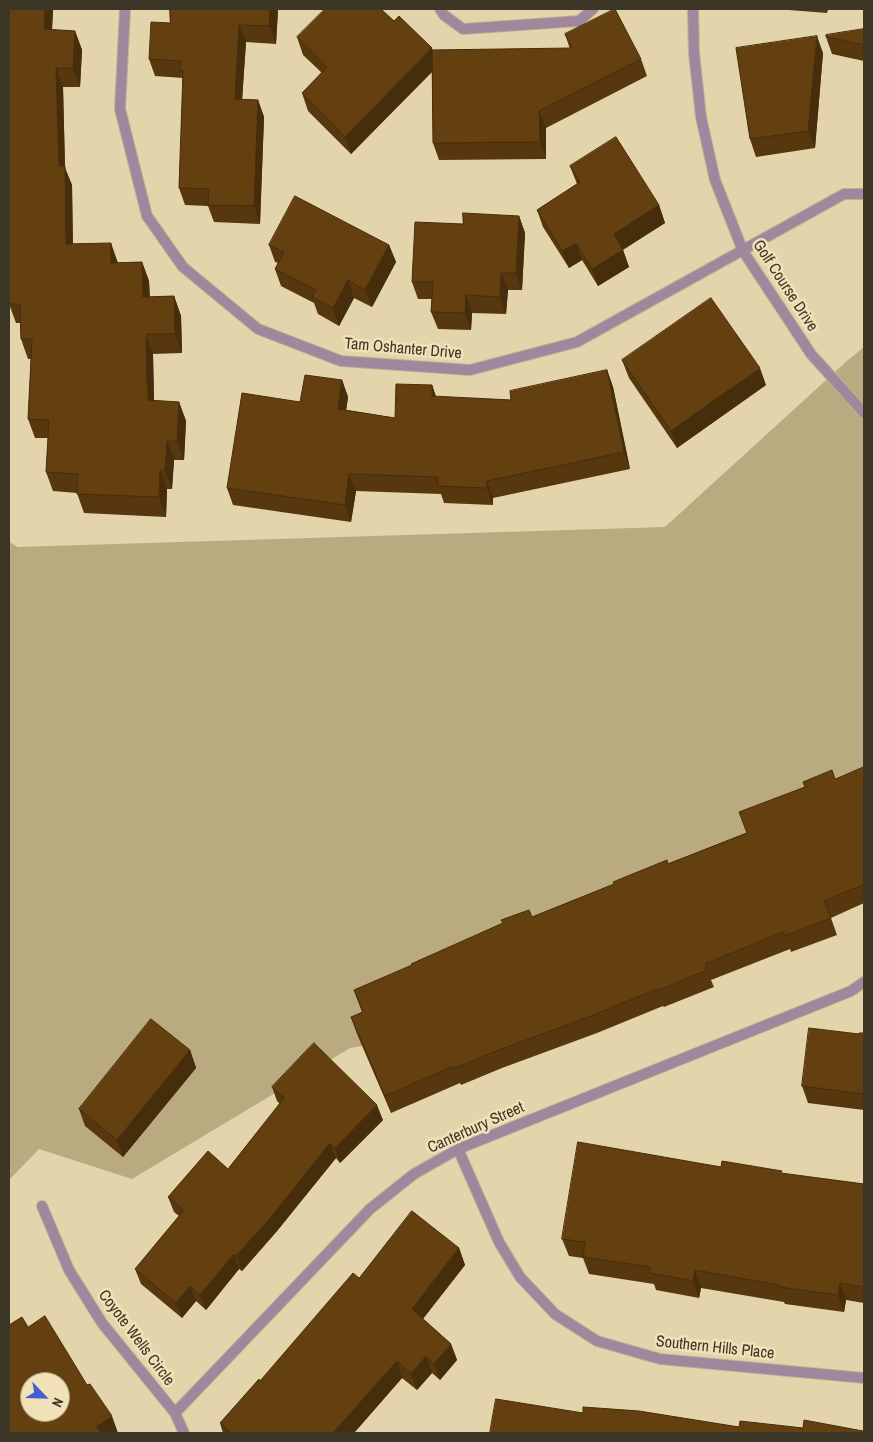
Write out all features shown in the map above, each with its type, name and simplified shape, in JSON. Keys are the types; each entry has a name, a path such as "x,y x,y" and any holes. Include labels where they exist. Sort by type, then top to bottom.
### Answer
{"street":[{"name":"Tam Oshanter Drive","path":"124,9 120,109 147,216 183,267 258,329 341,361 470,370 577,342 844,194 864,194"},
{"path":"440,9 444,15 463,30 579,21 593,9"},
{"name":"Golf Course Drive","path":"693,9 694,53 701,117 715,180 743,251 811,354 864,413"},
{"name":"Canterbury Street","path":"174,1413 370,1209 414,1174 458,1149 852,991 864,982"},
{"name":"Southern Hills Place","path":"458,1149 499,1242 520,1277 555,1314 597,1341 660,1360 864,1378"},
{"name":"Coyote Wells Circle","path":"42,1206 70,1270 102,1323 174,1413 184,1433"}],"shaded area":[{"path":"864,347 864,804 572,1014 350,1048 132,1179 39,1149 9,1180 9,542 18,547 665,527"}],"building":[{"path":"9,9 45,9 44,29 75,31 73,68 56,68 59,166 65,166 66,244 111,243 111,263 142,262 143,297 174,296 175,334 146,334 148,400 179,402 177,441 167,441 165,470 160,470 159,497 77,494 78,474 46,472 49,420 28,419 32,339 21,339 20,304 9,304"},
{"path":"170,9 270,9 269,26 239,25 235,99 258,100 254,206 208,205 209,189 179,188 183,71 180,71 181,61 149,59 151,22 170,23"},
{"path":"325,9 381,9 394,21 399,16 432,48 345,137 302,93 327,67 297,37"},
{"path":"615,9 641,59 539,111 540,142 433,143 432,50 572,48 565,34"},
{"path":"864,29 864,45 826,37 826,35"},
{"path":"817,36 808,131 750,139 736,48"},
{"path":"616,137 659,205 614,234 623,250 592,269 576,243 562,251 537,210 580,182 570,166"},
{"path":"295,196 389,245 365,290 348,280 333,308 312,297 316,290 275,269 284,252 269,245"},
{"path":"463,213 519,216 516,273 501,273 500,297 466,295 465,313 431,312 433,282 412,282 415,222 463,224"},
{"path":"711,298 760,368 671,431 622,360"},
{"path":"607,370 624,452 487,481 487,488 438,486 438,477 349,474 345,505 227,488 242,393 300,402 305,375 342,380 338,409 395,418 396,384 432,385 432,396 511,400 510,391"},
{"path":"864,767 864,884 824,901 831,918 785,936 783,932 705,964 707,970 657,991 657,989 455,1068 454,1066 385,1096 351,1017 363,1012 354,990 503,923 501,920 529,910 532,917 667,860 668,864 747,833 739,812 805,787 803,782 832,770 835,779"},
{"path":"151,1019 190,1050 117,1140 79,1109"},
{"path":"809,1028 864,1033 864,1094 802,1086"},
{"path":"314,1043 377,1105 335,1148 330,1143 272,1216 236,1256 234,1254 200,1295 190,1286 176,1303 135,1269 184,1210 168,1197 208,1151 228,1169 284,1098 272,1087"},
{"path":"578,1142 721,1167 722,1161 782,1171 781,1173 864,1184 864,1287 840,1283 838,1295 779,1287 779,1285 695,1270 693,1281 650,1273 650,1267 583,1257 585,1242 562,1239"},
{"path":"412,1211 459,1248 412,1309 451,1344 434,1364 426,1356 411,1374 397,1361 333,1433 231,1433 220,1423 259,1379 260,1381 353,1273 359,1278"},
{"path":"45,1316 87,1385 90,1384 112,1416 96,1427 102,1433 9,1433 9,1325 22,1317 28,1327"},
{"path":"496,1399 583,1413 583,1407 639,1411 739,1427 740,1421 803,1428 804,1420 863,1431 862,1433 490,1433"}]}
